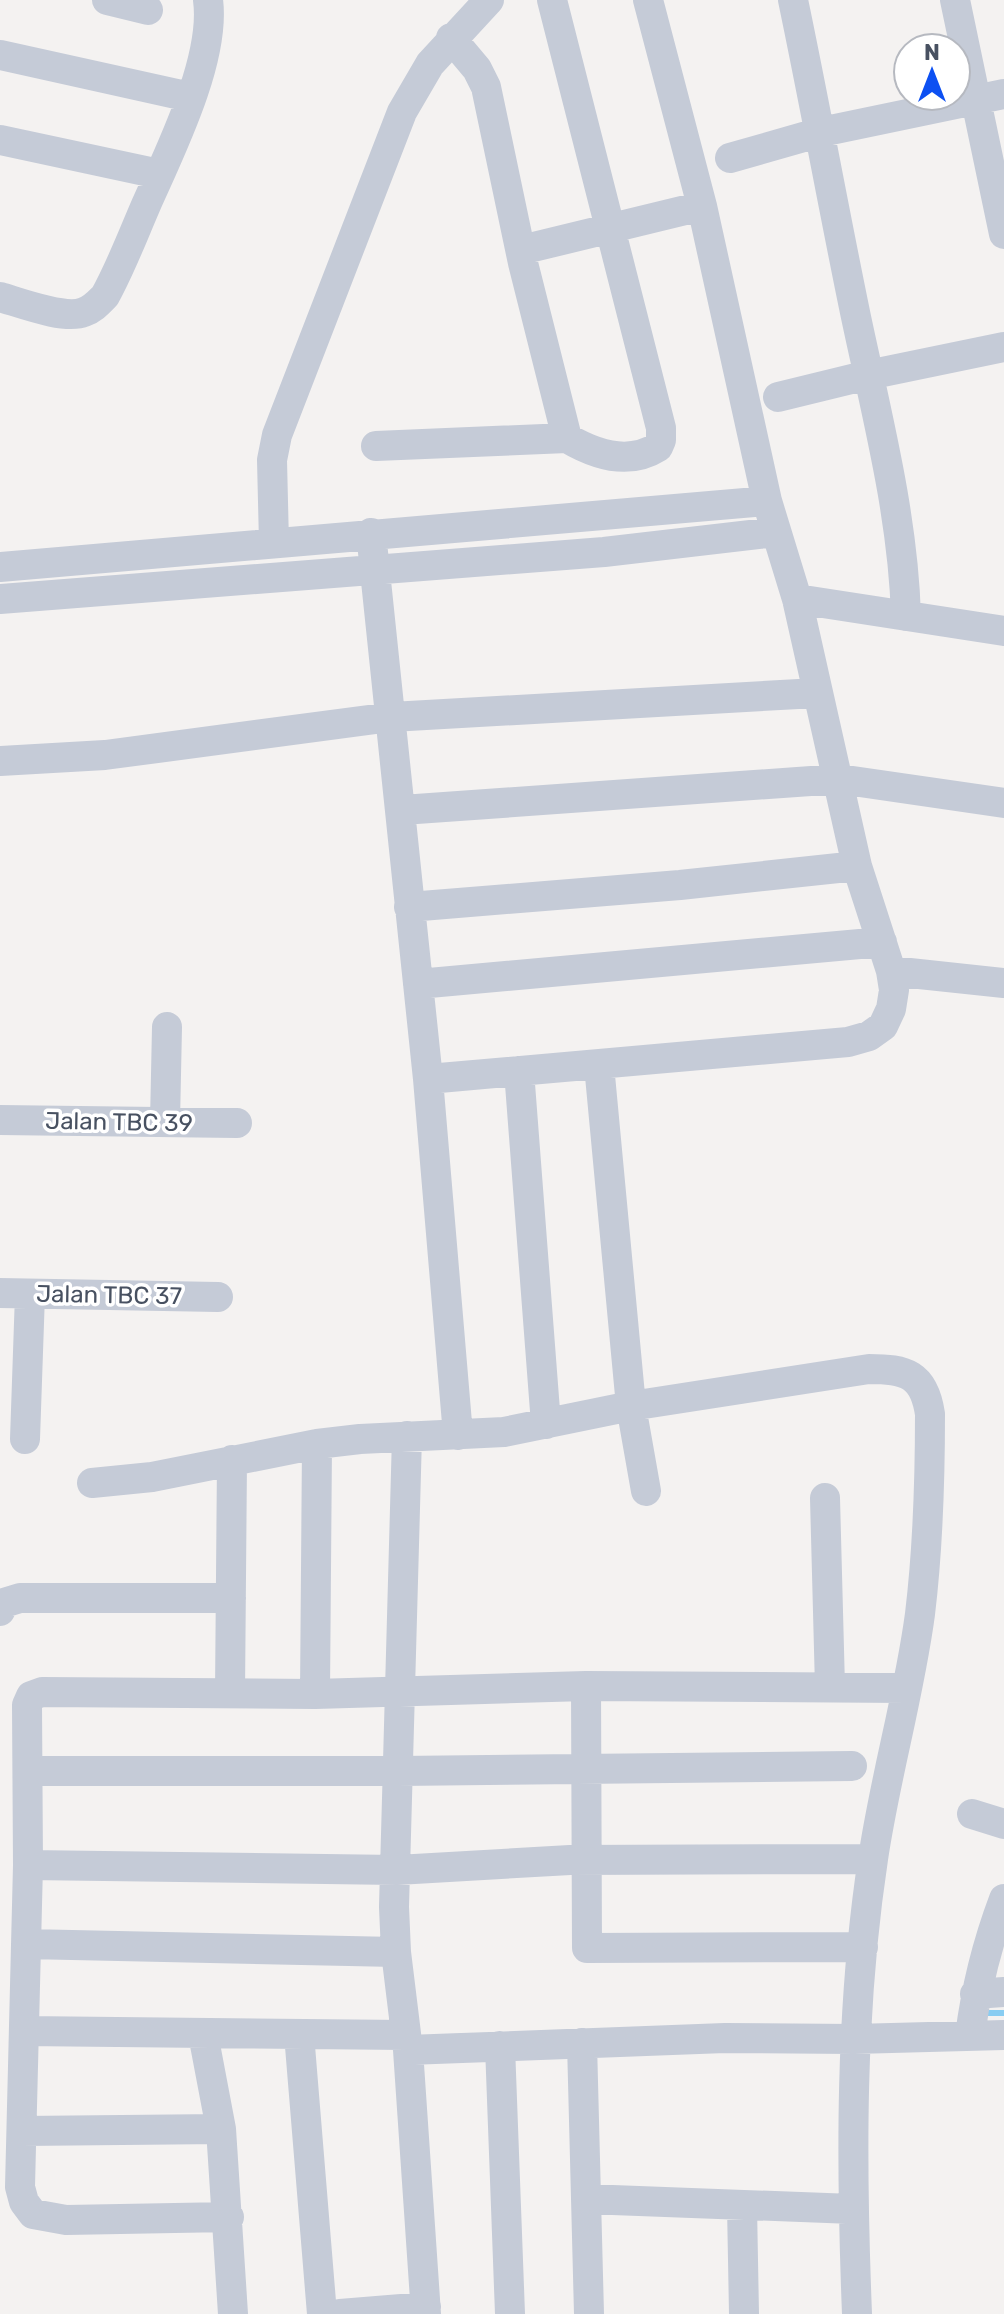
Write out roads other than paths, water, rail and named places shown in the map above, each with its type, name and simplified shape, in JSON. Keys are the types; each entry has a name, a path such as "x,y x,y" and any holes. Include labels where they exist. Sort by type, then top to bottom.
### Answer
{"street":[{"path":"107,0 148,10"},
{"path":"0,297 64,314 82,314 95,306 112,283 190,97 208,41 208,0"},
{"path":"274,543 272,460 277,435 402,112 430,64 489,0"},
{"path":"376,446 567,438 592,452 611,456 653,450 661,440 661,428 552,0"},
{"path":"428,1079 848,1042 869,1036 883,1026 891,1009 894,990 891,971 857,866 797,599 767,501 702,206 648,0"},
{"path":"793,0 900,532 906,616"},
{"path":"955,0 990,97 1004,234"},
{"path":"451,38 477,69 486,87 521,250 567,438"},
{"path":"0,55 190,97"},
{"path":"730,158 821,132 990,97"},
{"path":"0,140 159,174"},
{"path":"521,250 702,206"},
{"path":"778,397 1004,347"},
{"path":"0,567 767,501"},
{"path":"0,599 604,552 775,532"},
{"path":"371,533 428,1079 458,1435"},
{"path":"797,599 1004,631"},
{"path":"0,761 105,755 391,717 817,693"},
{"path":"402,810 839,779 1004,803"},
{"path":"409,907 680,885 857,866"},
{"path":"418,984 882,942"},
{"path":"891,971 1004,983"},
{"path":"165,1122 167,1027"},
{"path":"599,1065 631,1406 646,1491"},
{"path":"519,1071 546,1424"},
{"name":"Jalan TBC 39","path":"0,1120 237,1123"},
{"name":"Jalan TBC 37","path":"0,1293 218,1297"},
{"path":"25,1439 30,1294"},
{"path":"92,1483 152,1477 317,1444 504,1432 631,1406 869,1369 905,1372 918,1380 927,1395 930,1414 927,1543 920,1616 873,1859 854,2039 853,2209 857,2314"},
{"path":"340,2314 426,2311 394,1907 407,1436"},
{"path":"315,1694 317,1444"},
{"path":"230,1693 232,1460"},
{"path":"825,1498 830,1687"},
{"path":"0,1611 4,1603 20,1598 231,1598"},
{"path":"229,2217 66,2220 33,2214 24,2202 20,2187 28,1865 27,1705 31,1696 42,1692 315,1694 586,1686 906,1688"},
{"path":"586,1686 587,1948 863,1947"},
{"path":"28,1771 852,1766"},
{"path":"972,1814 1004,1824"},
{"path":"28,1865 397,1870 585,1860 873,1859"},
{"path":"970,2036 990,1993 990,1936 1004,1899"},
{"path":"26,1944 396,1952"},
{"path":"24,2031 299,2034 406,2043 500,2046 725,2038 1004,2035"},
{"path":"203,2034 221,2129 233,2314"},
{"path":"299,2034 322,2314"},
{"path":"582,2043 589,2314"},
{"path":"500,2046 510,2314"},
{"path":"22,2131 221,2129"},
{"path":"586,2199 853,2209"},
{"path":"742,2206 744,2314"}],"waterway":[{"path":"983,2013 1004,2013"}]}
